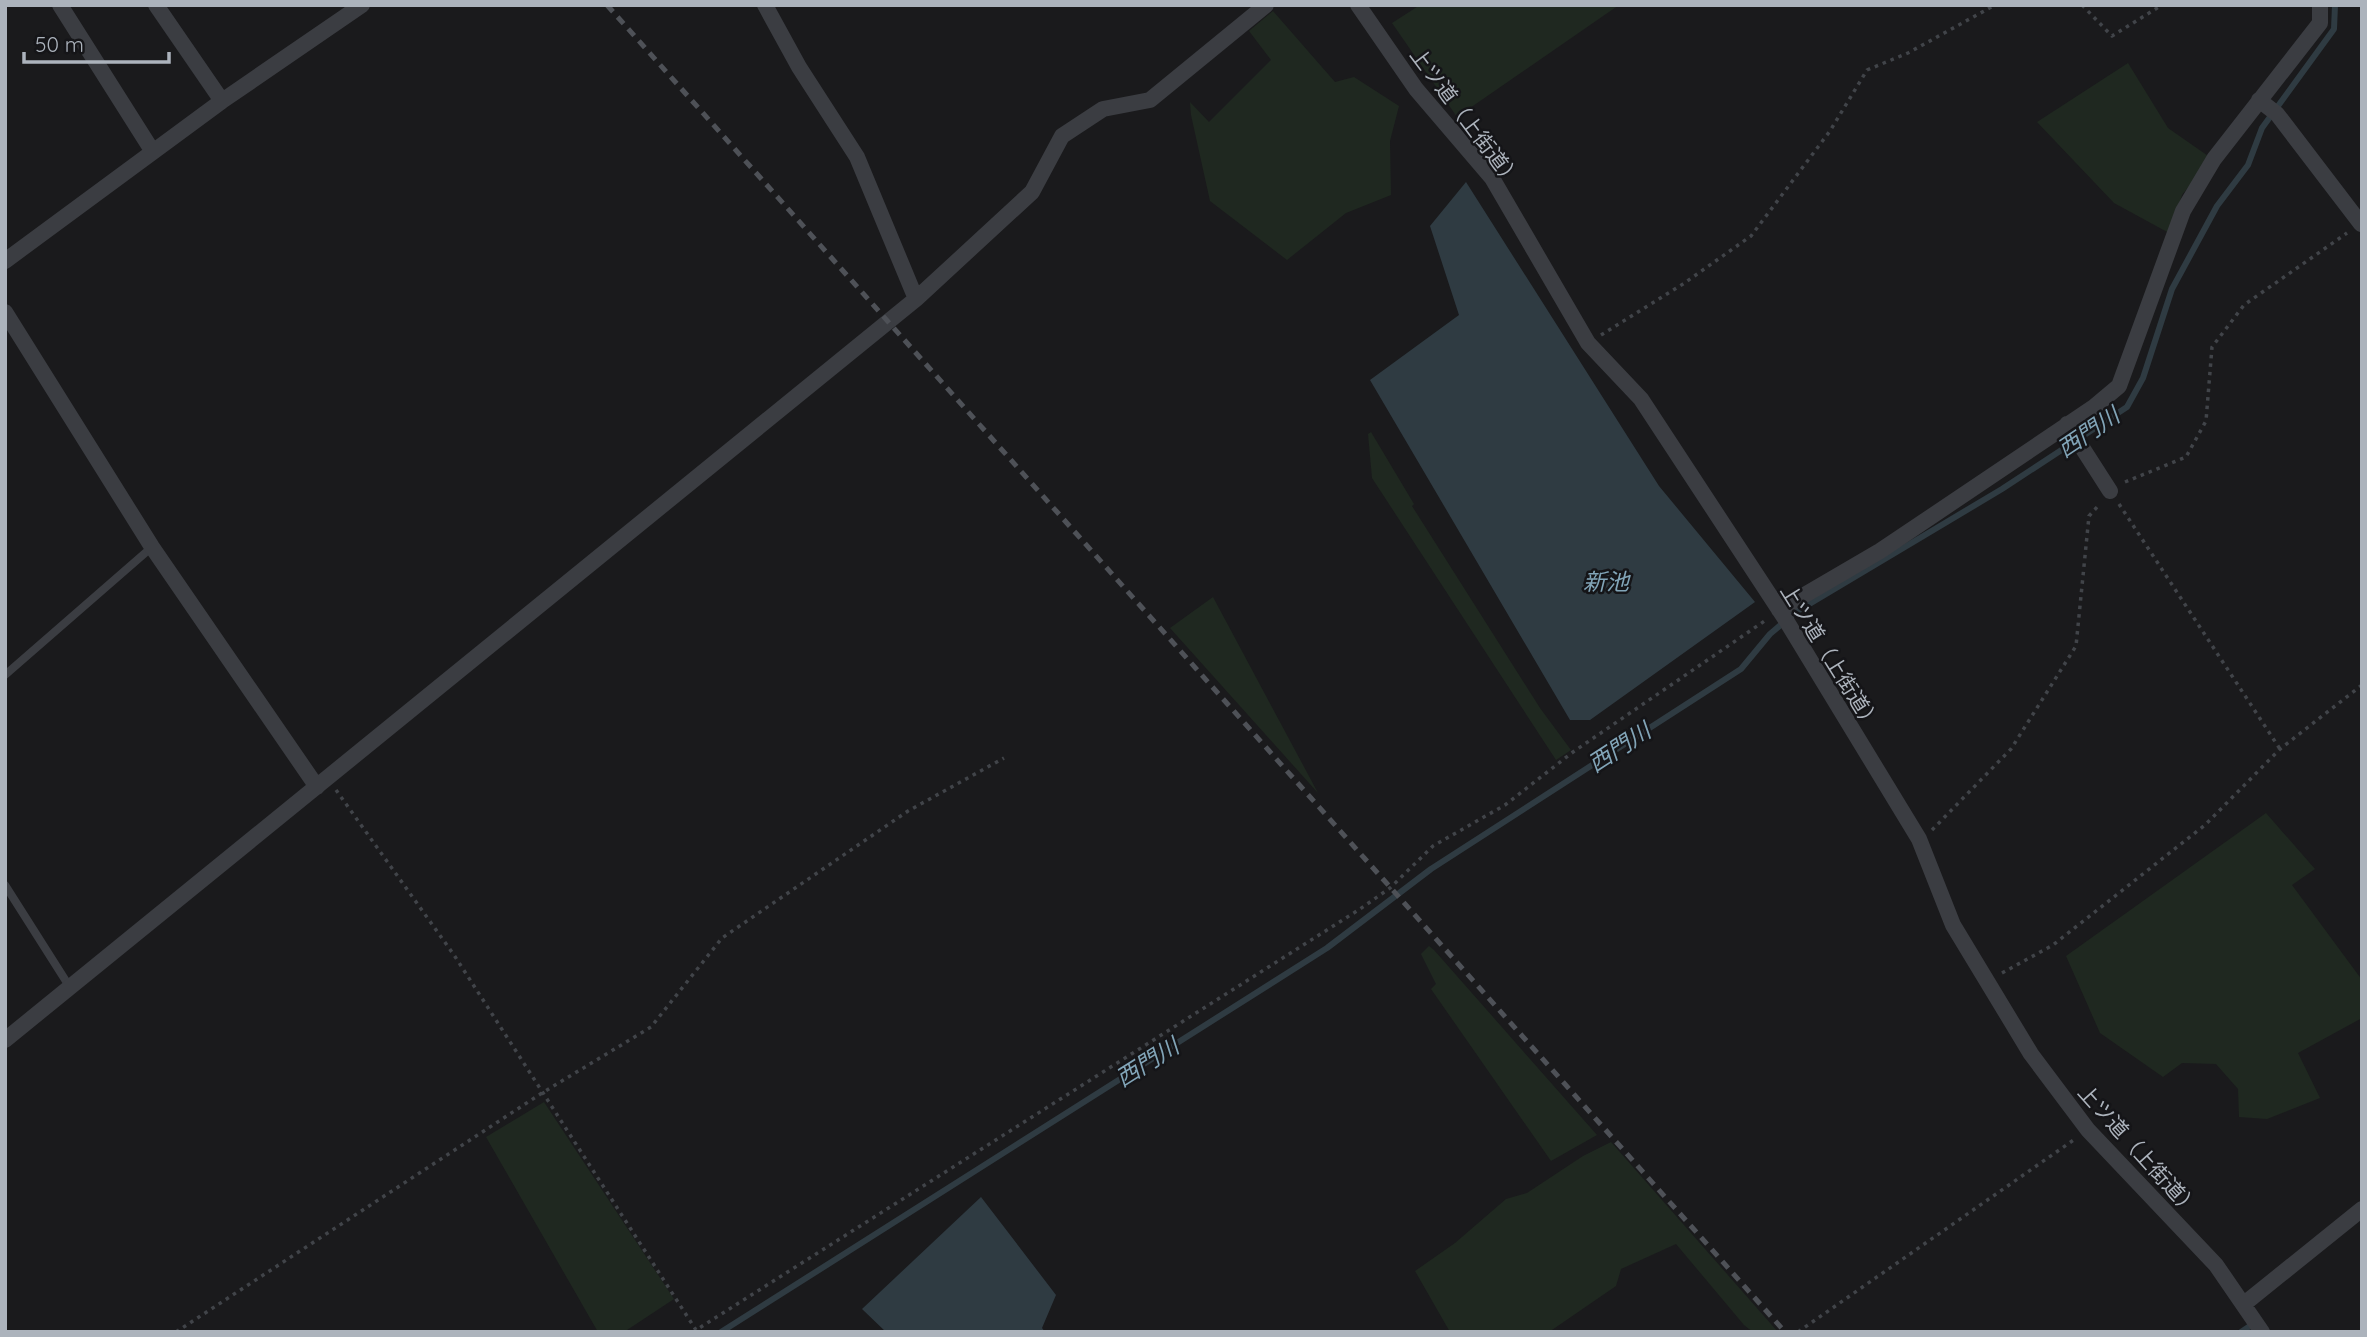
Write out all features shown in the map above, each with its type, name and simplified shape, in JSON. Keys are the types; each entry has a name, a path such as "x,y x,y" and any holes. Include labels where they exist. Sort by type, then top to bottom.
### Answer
{"street":[{"path":"60,5 153,152"},
{"path":"156,5 222,101"},
{"path":"5,261 222,101 362,5"},
{"path":"765,5 799,67 857,157 916,299"},
{"path":"5,1040 916,299 1032,192 1062,136 1103,109 1150,100 1266,5"},
{"name":"上ツ道（上街道）","path":"1357,5 1416,89 1492,178 1588,343 1641,399 1784,618 1919,839 1953,925 2031,1054 2088,1130 2216,1265 2262,1332"},
{"path":"1784,618 1880,551 2073,433 2119,386 2183,211 2214,159 2267,106 2320,23 2320,5"},
{"path":"2267,106 2361,224"},
{"path":"5,312 152,547 321,782"},
{"path":"2073,433 2110,491"},
{"path":"2244,1304 2362,1209"}],"lane":[{"path":"5,675 152,547"},
{"path":"5,885 71,989"}],"path":[{"path":"1588,343 1683,284 1751,236 1830,131 1867,70 1908,53 1995,5"},
{"path":"2082,5 2112,36 2162,5"},
{"path":"1919,839 1938,827 2011,749 2076,646 2089,516 2110,491 2140,474 2186,457 2206,421 2212,347 2244,305 2361,224"},
{"path":"2110,491 2280,749"},
{"path":"321,782 454,956 695,1331 1360,909 1391,888 1433,846 1505,805 1573,752 1784,618"},
{"path":"1987,981 2053,945 2205,825 2280,749 2362,685"},
{"path":"176,1332 542,1093 651,1027 722,938 908,811 1004,758"},
{"path":"1798,1332 2088,1130"}],"shaded area":[{"path":"1420,5 1619,5 1457,117 1392,23"},
{"path":"1273,11 1335,82 1354,77 1399,106 1390,141 1391,195 1346,213 1287,260 1210,201 1190,102 1209,122 1271,60 1249,31"},
{"path":"2128,63 2168,128 2211,158 2182,195 2169,233 2114,203 2037,122"},
{"path":"1371,432 1414,504 1412,506 1540,708 1571,750 1556,760 1372,478 1368,434"},
{"path":"1213,597 1318,793 1170,628"},
{"path":"2266,813 2315,869 2292,885 2362,980 2362,1018 2298,1053 2320,1098 2267,1119 2239,1117 2238,1089 2216,1064 2182,1063 2163,1077 2100,1033 2066,956"},
{"path":"1429,946 1597,1135 1551,1161 1431,989 1436,984 1421,954"},
{"path":"544,1102 674,1299 624,1332 598,1332 486,1137"},
{"path":"1611,1142 1778,1332 1753,1332 1744,1325 1676,1244 1621,1269 1616,1286 1549,1332 1450,1332 1415,1271 1455,1243 1506,1199 1527,1193 1583,1156"}],"water":[{"name":"新池","path":"1466,182 1659,486 1755,602 1590,720 1570,720 1370,380 1459,315 1430,226"},
{"path":"981,1197 1056,1295 1042,1328 1045,1332 886,1332 862,1309"}],"waterway":[{"name":"西門川","path":"721,1332 1327,948 1431,869 1741,669 1770,634 1796,612 2002,489 2127,407 2143,378 2172,289 2217,206 2248,165 2262,128 2334,29 2335,5"},
{"path":"2241,1332 2253,1324"}],"railway":[{"path":"607,5 1785,1332"}]}
